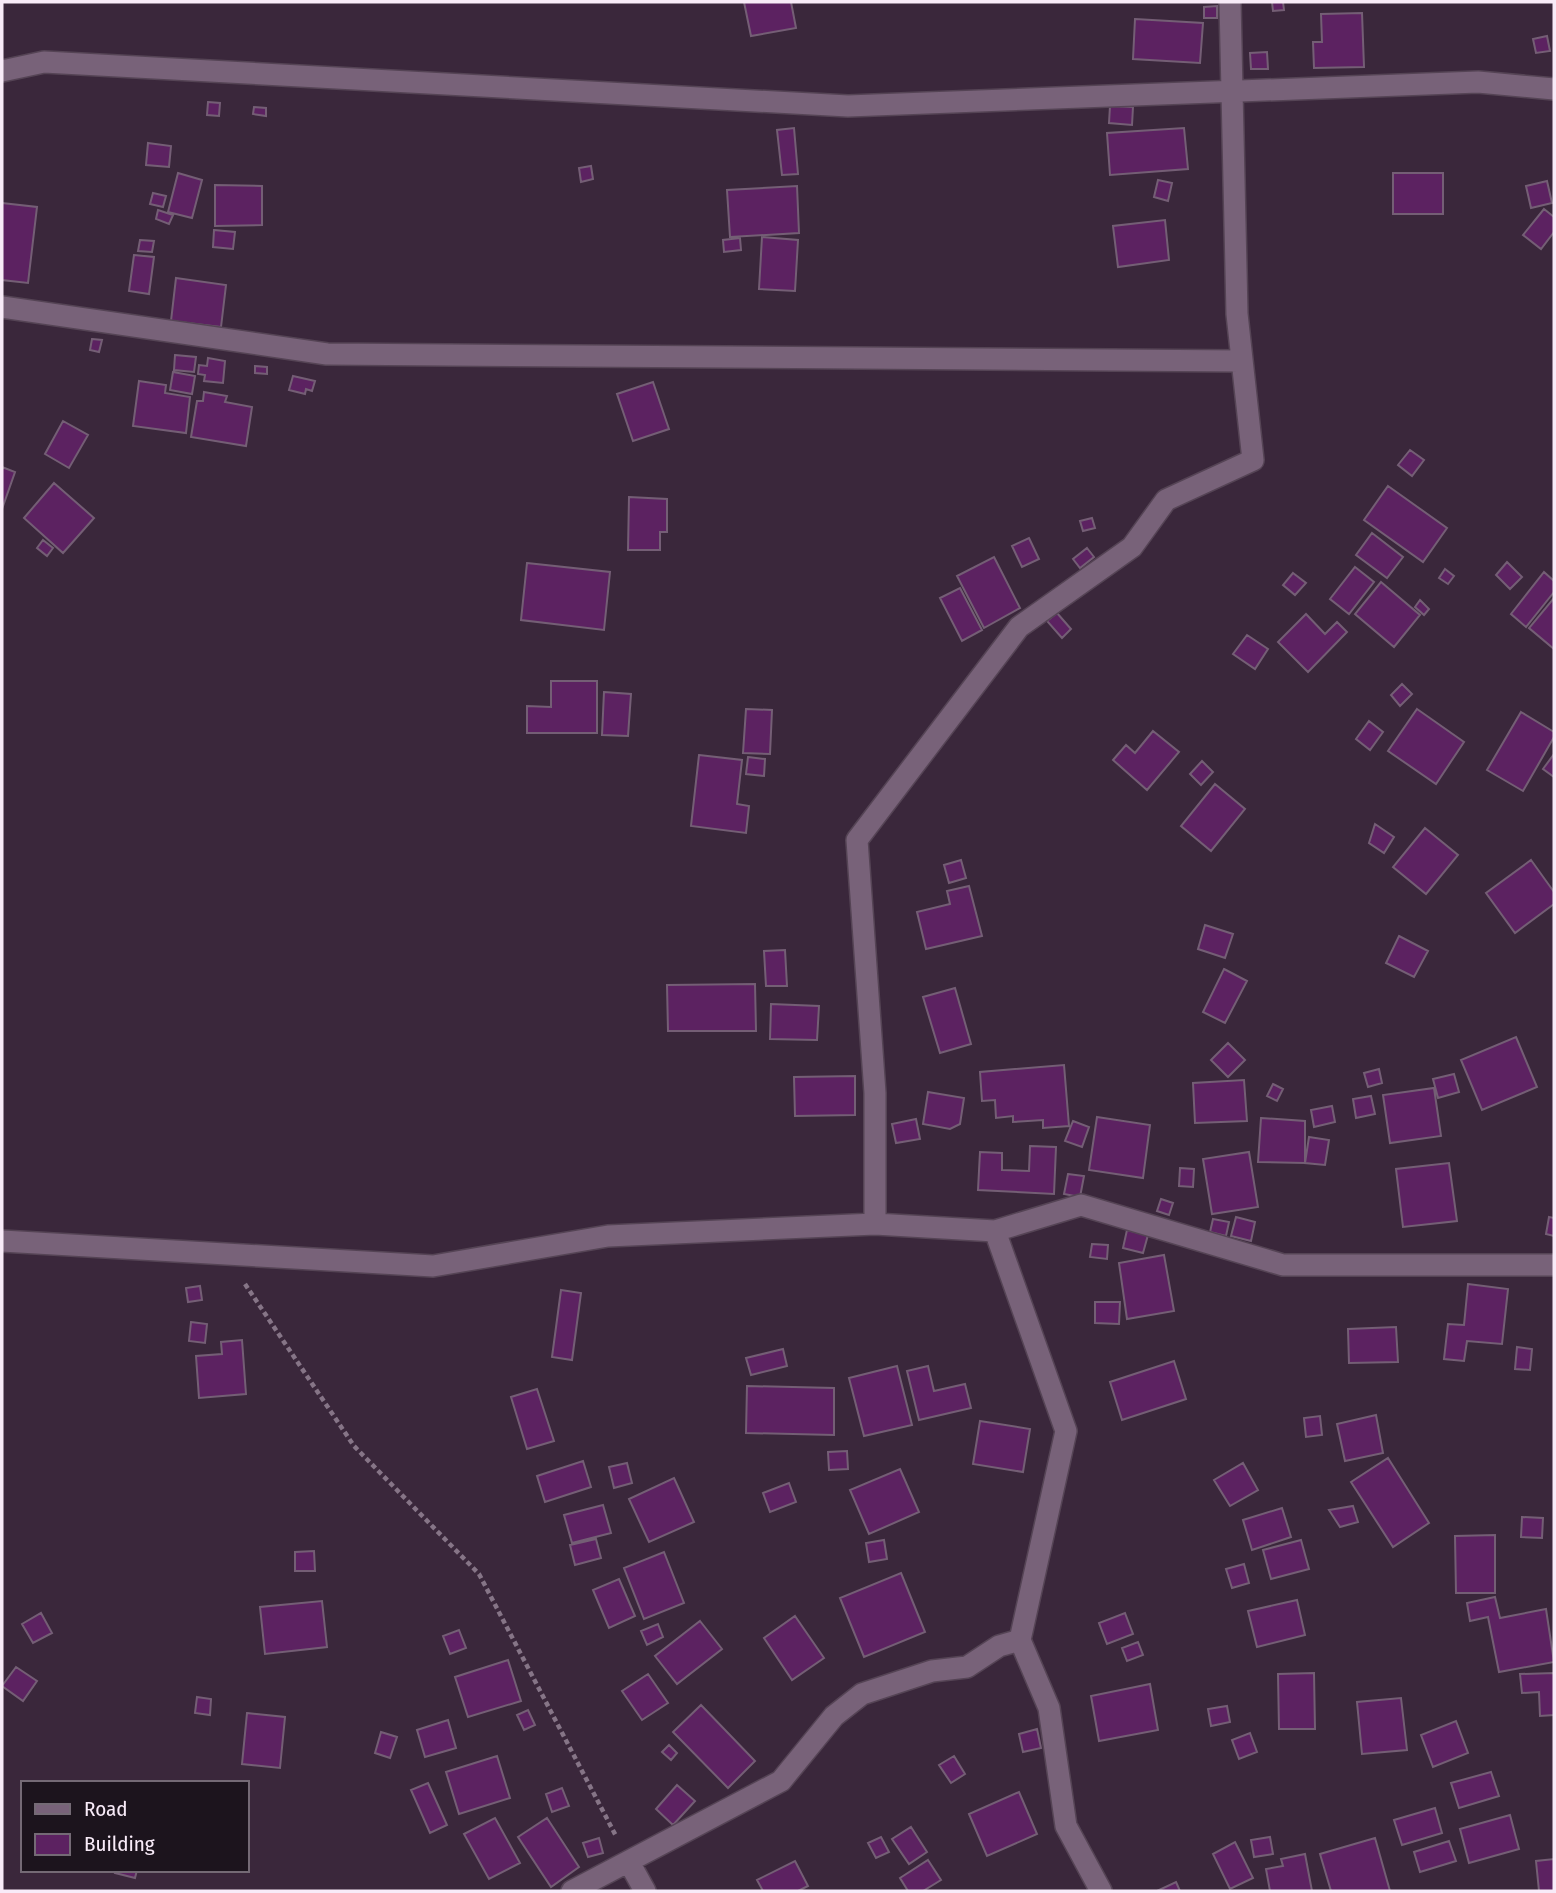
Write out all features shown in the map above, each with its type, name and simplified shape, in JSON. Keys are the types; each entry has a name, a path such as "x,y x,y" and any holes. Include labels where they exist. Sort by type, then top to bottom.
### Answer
{"street":[{"path":"875,1224 875,1093 857,840 1019,627 1132,547 1166,500 1252,460 1237,314 1230,2"},
{"path":"2,71 44,62 848,106 1479,82 1554,89"},
{"path":"2,307 327,354 1241,360"},
{"path":"2,1241 433,1266 608,1236 875,1224 995,1231 1081,1205 1283,1265 1554,1265"},
{"path":"995,1231 1066,1431 1020,1640 1049,1708 1066,1826 1101,1891"},
{"path":"572,1891 780,1781 834,1716 862,1694 932,1671 967,1667 999,1646 1020,1640"},
{"path":"629,1862 645,1891"}],"path":[{"path":"224,1254 354,1446 479,1574 629,1862"}],"building":[{"path":"744,2 791,2 796,28 751,36"},
{"path":"1272,2 1283,2 1284,10 1273,11"},
{"path":"1217,6 1217,18 1204,18 1204,7"},
{"path":"1362,13 1364,67 1314,68 1313,42 1322,42 1321,14"},
{"path":"1135,19 1203,23 1200,63 1133,59"},
{"path":"1547,36 1550,51 1536,53 1533,39"},
{"path":"1267,52 1268,69 1251,69 1250,53"},
{"path":"208,102 220,103 219,116 207,115"},
{"path":"1110,106 1133,107 1132,125 1109,123"},
{"path":"254,107 266,108 266,116 253,114"},
{"path":"794,128 798,174 782,175 777,130"},
{"path":"1184,128 1188,169 1110,175 1107,133"},
{"path":"148,143 171,146 169,167 146,165"},
{"path":"591,166 593,179 581,182 579,168"},
{"path":"178,173 202,180 192,218 168,212"},
{"path":"1393,173 1443,173 1443,214 1393,214"},
{"path":"1158,180 1172,183 1168,201 1154,197"},
{"path":"1547,181 1552,203 1531,208 1526,186"},
{"path":"215,185 262,186 262,225 215,226"},
{"path":"797,186 799,233 730,237 727,190"},
{"path":"153,193 166,196 163,207 150,204"},
{"path":"2,203 37,207 28,283 2,280"},
{"path":"1544,209 1554,217 1554,232 1541,249 1523,235"},
{"path":"158,210 173,215 169,224 156,219"},
{"path":"1165,220 1169,260 1118,267 1113,226"},
{"path":"214,230 235,232 233,249 213,247"},
{"path":"762,237 798,240 795,291 759,289"},
{"path":"740,238 741,250 724,252 723,240"},
{"path":"140,240 154,241 152,252 138,251"},
{"path":"134,255 154,257 149,294 129,291"},
{"path":"176,278 226,285 221,327 171,321"},
{"path":"92,339 102,340 99,352 90,350"},
{"path":"175,355 196,357 194,372 174,370"},
{"path":"208,358 225,361 223,383 204,381 205,375 198,374 199,365 207,366"},
{"path":"255,366 267,367 267,374 255,373"},
{"path":"173,372 195,376 192,394 170,390"},
{"path":"293,376 315,381 312,391 306,389 305,394 289,390"},
{"path":"139,381 166,385 165,393 190,397 186,433 133,426"},
{"path":"653,382 669,429 633,441 617,394"},
{"path":"204,392 227,396 225,402 252,407 246,446 191,437 197,401 203,401"},
{"path":"63,421 88,435 69,468 45,454"},
{"path":"1410,450 1424,460 1412,476 1398,465"},
{"path":"2,467 15,472 2,509"},
{"path":"54,483 94,518 63,553 24,518"},
{"path":"1388,486 1447,528 1423,562 1364,520"},
{"path":"629,497 667,499 667,532 660,532 660,550 628,550"},
{"path":"1092,518 1095,528 1083,531 1080,521"},
{"path":"1372,533 1403,557 1387,578 1356,555"},
{"path":"1029,538 1039,559 1022,567 1012,546"},
{"path":"43,540 53,548 47,556 37,548"},
{"path":"1087,548 1094,557 1080,568 1073,559"},
{"path":"994,557 1020,608 984,628 957,576"},
{"path":"1507,562 1522,577 1510,589 1496,575"},
{"path":"527,563 610,572 604,630 521,620"},
{"path":"1355,567 1374,582 1349,614 1330,599"},
{"path":"1445,569 1454,576 1448,584 1439,578"},
{"path":"1544,572 1554,581 1554,592 1526,627 1511,614"},
{"path":"1293,573 1306,583 1295,595 1283,585"},
{"path":"1381,582 1420,615 1394,647 1355,614"},
{"path":"960,588 982,630 962,641 940,598"},
{"path":"1554,598 1554,649 1529,628"},
{"path":"1420,600 1429,609 1424,615 1415,607"},
{"path":"1057,613 1071,629 1062,638 1047,621"},
{"path":"1306,614 1325,634 1337,622 1347,632 1308,672 1278,642"},
{"path":"1247,635 1268,649 1255,669 1233,654"},
{"path":"551,681 597,681 597,733 527,733 527,706 551,707"},
{"path":"1402,684 1412,694 1400,706 1391,695"},
{"path":"604,692 631,694 628,736 602,735"},
{"path":"746,709 772,710 770,754 743,753"},
{"path":"1417,709 1464,742 1436,784 1388,751"},
{"path":"1521,712 1554,732 1554,737 1523,791 1487,770"},
{"path":"1369,721 1383,732 1370,750 1356,739"},
{"path":"1153,731 1179,752 1147,790 1113,760 1126,745 1135,753"},
{"path":"1554,754 1554,777 1543,769"},
{"path":"699,755 742,760 737,804 749,806 746,833 691,826"},
{"path":"748,757 765,759 764,776 746,774"},
{"path":"1202,761 1213,772 1201,785 1190,774"},
{"path":"1215,784 1245,809 1211,851 1181,826"},
{"path":"1375,824 1394,837 1384,853 1369,843"},
{"path":"1425,828 1458,855 1426,894 1393,867"},
{"path":"961,860 966,878 949,883 944,865"},
{"path":"1531,860 1554,892 1554,904 1515,933 1486,893"},
{"path":"969,886 982,936 926,949 917,912 950,904 947,891"},
{"path":"1205,925 1233,934 1225,958 1198,949"},
{"path":"1399,936 1428,951 1414,977 1386,963"},
{"path":"785,950 787,986 766,986 764,951"},
{"path":"1224,969 1247,981 1225,1023 1203,1012"},
{"path":"755,984 756,1031 668,1031 667,985"},
{"path":"955,988 971,1044 940,1053 923,997"},
{"path":"771,1004 819,1006 817,1040 770,1039"},
{"path":"1516,1037 1537,1087 1482,1110 1461,1060"},
{"path":"1228,1043 1245,1060 1228,1077 1211,1060"},
{"path":"1064,1065 1069,1126 1043,1128 1043,1120 1013,1122 1013,1116 996,1118 995,1100 982,1101 980,1072"},
{"path":"1379,1069 1382,1083 1368,1087 1364,1073"},
{"path":"1454,1074 1459,1092 1438,1098 1433,1079"},
{"path":"855,1076 855,1115 795,1116 794,1077"},
{"path":"1244,1080 1247,1121 1195,1123 1193,1083"},
{"path":"1273,1084 1283,1089 1277,1101 1267,1096"},
{"path":"1434,1088 1441,1136 1390,1143 1383,1095"},
{"path":"928,1092 964,1098 960,1124 950,1129 923,1124"},
{"path":"1371,1096 1375,1114 1356,1118 1353,1099"},
{"path":"1332,1106 1335,1122 1314,1127 1311,1110"},
{"path":"1097,1117 1150,1125 1143,1178 1089,1170"},
{"path":"1261,1118 1305,1121 1305,1163 1258,1162"},
{"path":"916,1119 920,1139 896,1143 892,1124"},
{"path":"1073,1121 1089,1127 1082,1147 1065,1141"},
{"path":"1309,1137 1329,1140 1325,1165 1305,1163"},
{"path":"1030,1146 1056,1147 1054,1194 978,1190 980,1152 1002,1153 1002,1170 1029,1171"},
{"path":"1249,1152 1258,1207 1212,1214 1203,1159"},
{"path":"1449,1163 1457,1221 1403,1227 1396,1169"},
{"path":"1180,1168 1194,1169 1193,1187 1179,1186"},
{"path":"1068,1174 1084,1176 1080,1197 1064,1194"},
{"path":"1161,1199 1173,1203 1169,1215 1157,1211"},
{"path":"1236,1217 1255,1222 1251,1241 1231,1236"},
{"path":"1549,1217 1554,1218 1554,1236 1546,1234"},
{"path":"1213,1219 1229,1222 1226,1236 1210,1232"},
{"path":"1127,1230 1148,1235 1143,1253 1123,1248"},
{"path":"1092,1244 1108,1245 1107,1259 1090,1257"},
{"path":"1164,1255 1174,1311 1127,1319 1119,1263"},
{"path":"1468,1284 1508,1289 1502,1344 1467,1341 1464,1361 1444,1359 1448,1324 1464,1325"},
{"path":"200,1286 202,1300 188,1302 186,1288"},
{"path":"561,1290 581,1293 572,1360 552,1357"},
{"path":"1095,1302 1120,1302 1119,1324 1095,1323"},
{"path":"191,1322 207,1324 205,1343 189,1341"},
{"path":"1396,1327 1398,1362 1349,1363 1348,1329"},
{"path":"242,1340 246,1394 199,1398 196,1356 222,1354 221,1342"},
{"path":"1517,1347 1532,1349 1530,1370 1515,1369"},
{"path":"783,1349 787,1366 751,1375 746,1358"},
{"path":"1174,1361 1186,1399 1122,1420 1110,1382"},
{"path":"897,1366 912,1425 864,1436 849,1378"},
{"path":"928,1366 934,1391 965,1384 971,1408 919,1420 907,1371"},
{"path":"747,1386 834,1388 834,1435 746,1433"},
{"path":"537,1389 554,1441 527,1449 511,1397"},
{"path":"1376,1415 1383,1453 1345,1461 1337,1424"},
{"path":"1320,1416 1322,1435 1306,1437 1304,1418"},
{"path":"980,1421 1030,1429 1023,1472 973,1464"},
{"path":"847,1451 848,1469 829,1470 828,1452"},
{"path":"1388,1458 1429,1523 1393,1547 1351,1482"},
{"path":"583,1461 591,1487 545,1502 537,1476"},
{"path":"627,1463 632,1483 614,1488 609,1467"},
{"path":"1243,1463 1258,1490 1230,1506 1214,1480"},
{"path":"900,1469 919,1512 869,1534 850,1490"},
{"path":"674,1478 694,1522 649,1542 629,1499"},
{"path":"789,1483 796,1502 770,1512 763,1493"},
{"path":"603,1505 611,1533 572,1543 564,1515"},
{"path":"1353,1506 1358,1522 1340,1527 1329,1510"},
{"path":"1282,1508 1291,1537 1252,1550 1243,1520"},
{"path":"1522,1517 1543,1518 1542,1538 1521,1537"},
{"path":"1495,1535 1495,1593 1456,1593 1455,1536"},
{"path":"596,1539 601,1558 575,1565 570,1545"},
{"path":"884,1540 887,1559 869,1562 866,1543"},
{"path":"1301,1540 1309,1569 1271,1579 1263,1550"},
{"path":"314,1551 315,1571 295,1571 295,1552"},
{"path":"664,1552 684,1603 644,1619 624,1568"},
{"path":"1244,1564 1249,1583 1232,1588 1226,1569"},
{"path":"901,1573 925,1632 864,1657 840,1598"},
{"path":"619,1579 635,1616 609,1628 593,1590"},
{"path":"1495,1597 1500,1618 1546,1609 1554,1662 1499,1672 1488,1617 1470,1621 1467,1603"},
{"path":"1297,1600 1305,1635 1257,1647 1248,1611"},
{"path":"322,1601 327,1647 265,1654 260,1607"},
{"path":"41,1613 52,1633 33,1643 22,1624"},
{"path":"1125,1613 1133,1634 1107,1644 1099,1623"},
{"path":"795,1616 824,1658 792,1680 764,1638"},
{"path":"700,1621 722,1649 677,1684 655,1656"},
{"path":"658,1624 663,1637 647,1645 641,1631"},
{"path":"459,1630 466,1648 450,1654 443,1636"},
{"path":"1138,1642 1143,1655 1127,1661 1122,1648"},
{"path":"508,1660 521,1701 468,1717 455,1677"},
{"path":"16,1667 37,1681 23,1701 2,1686"},
{"path":"1314,1673 1315,1729 1279,1729 1278,1674"},
{"path":"1554,1673 1554,1715 1540,1716 1539,1692 1522,1693 1520,1674"},
{"path":"648,1674 668,1703 642,1720 622,1691"},
{"path":"1150,1684 1158,1730 1099,1741 1091,1696"},
{"path":"197,1697 211,1699 210,1715 195,1713"},
{"path":"1401,1698 1407,1750 1362,1754 1357,1702"},
{"path":"701,1705 755,1761 728,1788 673,1732"},
{"path":"1227,1706 1230,1722 1211,1726 1208,1709"},
{"path":"528,1710 535,1725 524,1730 517,1715"},
{"path":"247,1713 285,1717 280,1768 242,1764"},
{"path":"448,1720 456,1748 425,1757 417,1730"},
{"path":"1456,1721 1468,1753 1433,1767 1421,1735"},
{"path":"1037,1729 1041,1748 1023,1752 1019,1734"},
{"path":"381,1732 397,1737 390,1758 375,1753"},
{"path":"1250,1733 1257,1752 1239,1759 1232,1740"},
{"path":"669,1745 677,1753 671,1760 662,1752"},
{"path":"497,1756 510,1798 459,1814 446,1772"},
{"path":"954,1756 965,1774 951,1783 939,1765"},
{"path":"1491,1772 1499,1796 1459,1808 1451,1783"},
{"path":"428,1783 447,1825 430,1833 411,1790"},
{"path":"677,1785 695,1801 673,1825 656,1809"},
{"path":"562,1788 569,1806 552,1812 546,1794"},
{"path":"1019,1792 1037,1834 987,1856 969,1814"},
{"path":"1435,1808 1442,1833 1402,1845 1394,1820"},
{"path":"1510,1815 1519,1849 1469,1863 1460,1829"},
{"path":"495,1818 520,1863 489,1879 464,1834"},
{"path":"547,1818 579,1867 551,1887 518,1837"},
{"path":"911,1827 927,1852 909,1864 892,1839"},
{"path":"881,1837 889,1852 876,1858 868,1843"},
{"path":"1270,1837 1273,1854 1254,1857 1251,1840"},
{"path":"599,1838 603,1853 588,1857 583,1843"},
{"path":"1375,1838 1390,1891 1331,1891 1320,1854"},
{"path":"1449,1841 1456,1861 1420,1872 1414,1852"},
{"path":"1235,1842 1253,1878 1230,1889 1213,1854"},
{"path":"1305,1854 1312,1891 1270,1891 1266,1869 1283,1866 1281,1859"},
{"path":"1554,1859 1554,1891 1539,1891 1536,1861"},
{"path":"928,1860 941,1880 923,1891 908,1891 900,1878"},
{"path":"795,1861 808,1886 798,1891 763,1891 757,1880"},
{"path":"115,1872 136,1872 135,1878"},
{"path":"1176,1882 1180,1891 1157,1891"}]}
